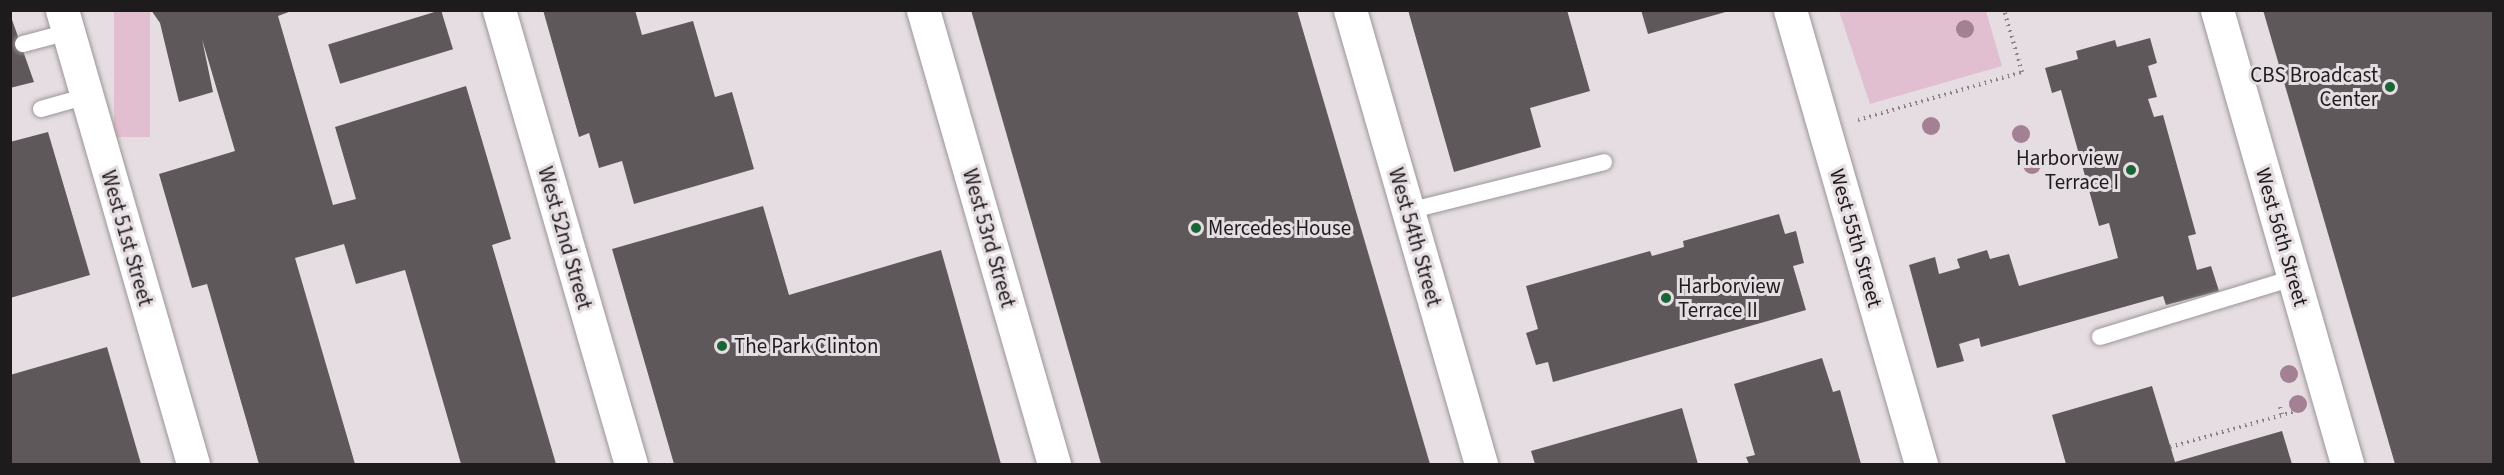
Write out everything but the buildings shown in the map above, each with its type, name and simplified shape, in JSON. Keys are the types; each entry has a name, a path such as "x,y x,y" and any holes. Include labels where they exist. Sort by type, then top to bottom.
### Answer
{"street":[{"name":"West 52nd Street","path":"499,10 631,465"},
{"name":"West 53rd Street","path":"923,10 1054,465"},
{"name":"West 54th Street","path":"1350,10 1481,465"},
{"name":"West 55th Street","path":"1790,10 1921,465"},
{"name":"West 56th Street","path":"2217,10 2347,465"},
{"name":"West 51st Street","path":"65,21 193,465"}],"lane":[{"path":"23,44 65,21"},
{"path":"41,109 87,96"},
{"path":"1408,211 1604,162"},
{"path":"2100,337 2293,278"}],"path":[{"path":"1858,120 2022,72 2004,10"},
{"path":"2280,407 2282,415"},
{"path":"2170,447 2277,417"}],"shaded area":[{"path":"114,11 150,11 150,137 114,137"},
{"path":"1839,11 1986,11 2002,66 1870,104"}],"place":[{"name":"CBS Broadcast Center","path":"2390,87"},
{"name":"Harborview Terrace I","path":"2131,170"},
{"name":"Mercedes House","path":"1196,228"},
{"name":"Harborview Terrace II","path":"1666,298"},
{"name":"The Park Clinton","path":"722,346"}]}
